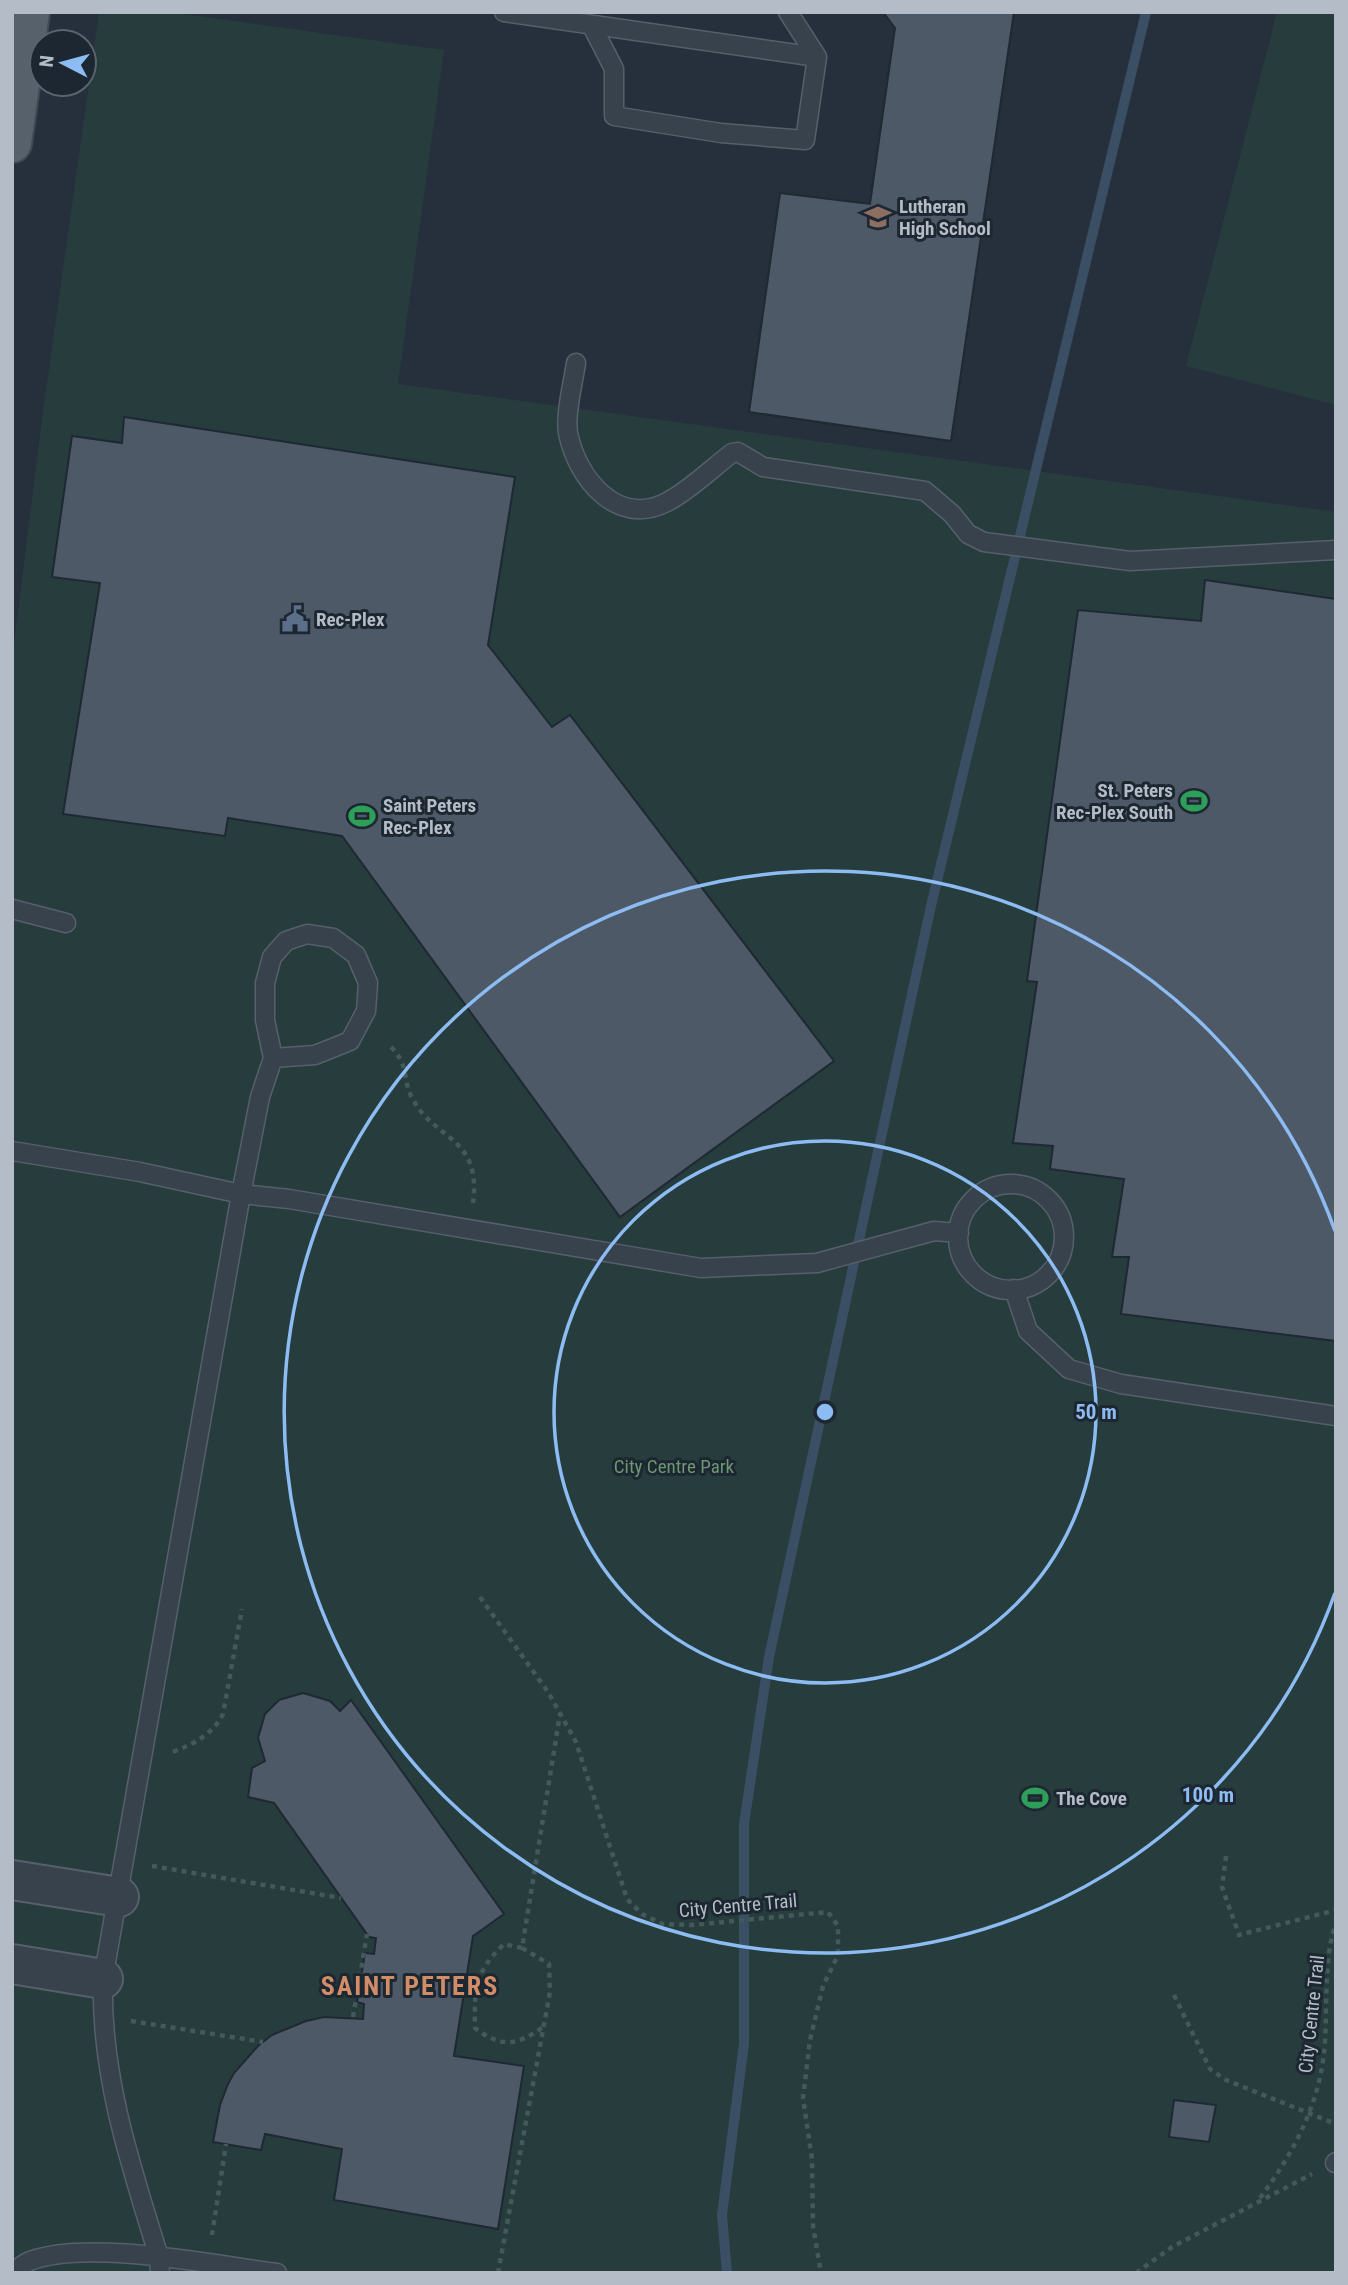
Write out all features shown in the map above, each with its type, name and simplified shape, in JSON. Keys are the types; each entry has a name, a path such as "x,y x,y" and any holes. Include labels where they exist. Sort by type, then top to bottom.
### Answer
{"main road":[{"path":"12,143 30,12"}],"street":[{"path":"12,1880 119,1897"},
{"path":"12,1964 103,1979"}],"lane":[{"path":"504,12 817,57"},
{"path":"592,26 614,69 614,116 720,132 806,141 817,57 788,12"},
{"path":"576,363 568,430 574,452 595,491 622,507 644,509 666,503 732,453 738,452 763,467 925,491 952,514 968,534 984,542 1130,561 1303,549 1336,550"},
{"path":"12,909 66,923"},
{"path":"159,2265 106,2057 102,2016 103,1979 242,1194 260,1097 273,1058 265,1020 265,983 272,957 286,941 307,934 333,938 356,955 368,983 366,1012 350,1041 315,1055 273,1058"},
{"path":"12,1151 140,1172 242,1194 289,1199 701,1268 817,1263 934,1231 959,1233"},
{"path":"1008,1183 1025,1185 1041,1192 1053,1204 1064,1238 1061,1255 1052,1270 1038,1282 1014,1289 988,1284 973,1274 963,1260 959,1233 965,1210 976,1197 991,1187 1008,1183"},
{"path":"1014,1289 1028,1331 1069,1369 1121,1384 1336,1416"},
{"path":"12,2273 30,2261 70,2254 159,2265 277,2273"}],"path":[{"path":"391,1047 403,1059 411,1096 437,1127 466,1151 475,1188 472,1207"},
{"name":"City Centre Trail","path":"480,1597 560,1713 576,1742 627,1899 642,1914 662,1924 692,1925 828,1912 838,1926 838,1955 820,2000 810,2040 803,2098 811,2159 813,2226 821,2273"},
{"path":"173,1752 198,1742 216,1728 223,1714 242,1609"},
{"path":"522,1948 560,1713"},
{"path":"1227,1856 1222,1888 1239,1935 1336,1910"},
{"path":"152,1866 341,1898"},
{"name":"City Centre Trail","path":"1136,2273 1172,2247 1260,2199 1285,2164 1310,2114 1324,2054 1327,1989 1336,1925"},
{"path":"353,2017 367,1934"},
{"path":"498,2273 550,1992 549,1964 522,1948 504,1944 485,1962 474,1990 475,2028 493,2042 524,2041 543,2027"},
{"path":"1174,1994 1210,2069 1226,2080 1336,2124"},
{"path":"130,2021 263,2042"},
{"path":"212,2235 226,2144"},
{"path":"1260,2199 1335,2163"}],"green space":[{"name":"City Centre Park","path":"99,12 169,12 444,50 398,384 1336,512 1336,2273 12,2273 12,660 42,419 87,98 98,98"},
{"path":"1277,12 1336,12 1336,405 1186,366"}],"building":[{"path":"883,12 1014,12 951,441 749,412 780,193 870,204 895,28"},
{"name":"Saint Peters Rec-Plex","path":"124,417 515,477 488,645 552,727 570,715 834,1061 620,1217 342,836 228,818 225,836 63,814 100,583 52,577 72,436 122,443"},
{"name":"St. Peters Rec-Plex South","path":"1205,580 1336,599 1336,1341 1121,1314 1129,1257 1112,1257 1124,1179 1050,1169 1053,1146 1013,1143 1037,982 1027,981 1078,610 1201,621"},
{"path":"303,1693 330,1701 340,1711 351,1700 504,1914 473,1936 454,2056 524,2066 498,2229 334,2200 342,2149 265,2134 261,2150 213,2142 220,2105 228,2084 234,2073 259,2045 272,2035 306,2021 324,2017 363,2019 364,2004 357,2002 365,1953 374,1954 376,1938 369,1937 274,1803 248,1797 252,1768 265,1761 258,1738 265,1714 279,1700"},
{"path":"1174,2100 1216,2105 1209,2142 1169,2137"}],"waterway":[{"path":"727,2273 722,2215 744,2044 744,1824 769,1657 931,906 1146,12"}],"place":[{"name":"Lutheran High School","path":"878,217"},
{"name":"Rec-Plex","path":"295,619"},
{"name":"St. Peters Rec-Plex South","path":"1194,801"},
{"name":"Saint Peters Rec-Plex","path":"362,816"},
{"name":"The Cove","path":"1035,1798"}],"district":[{"name":"SAINT PETERS","path":"410,1986"}]}
